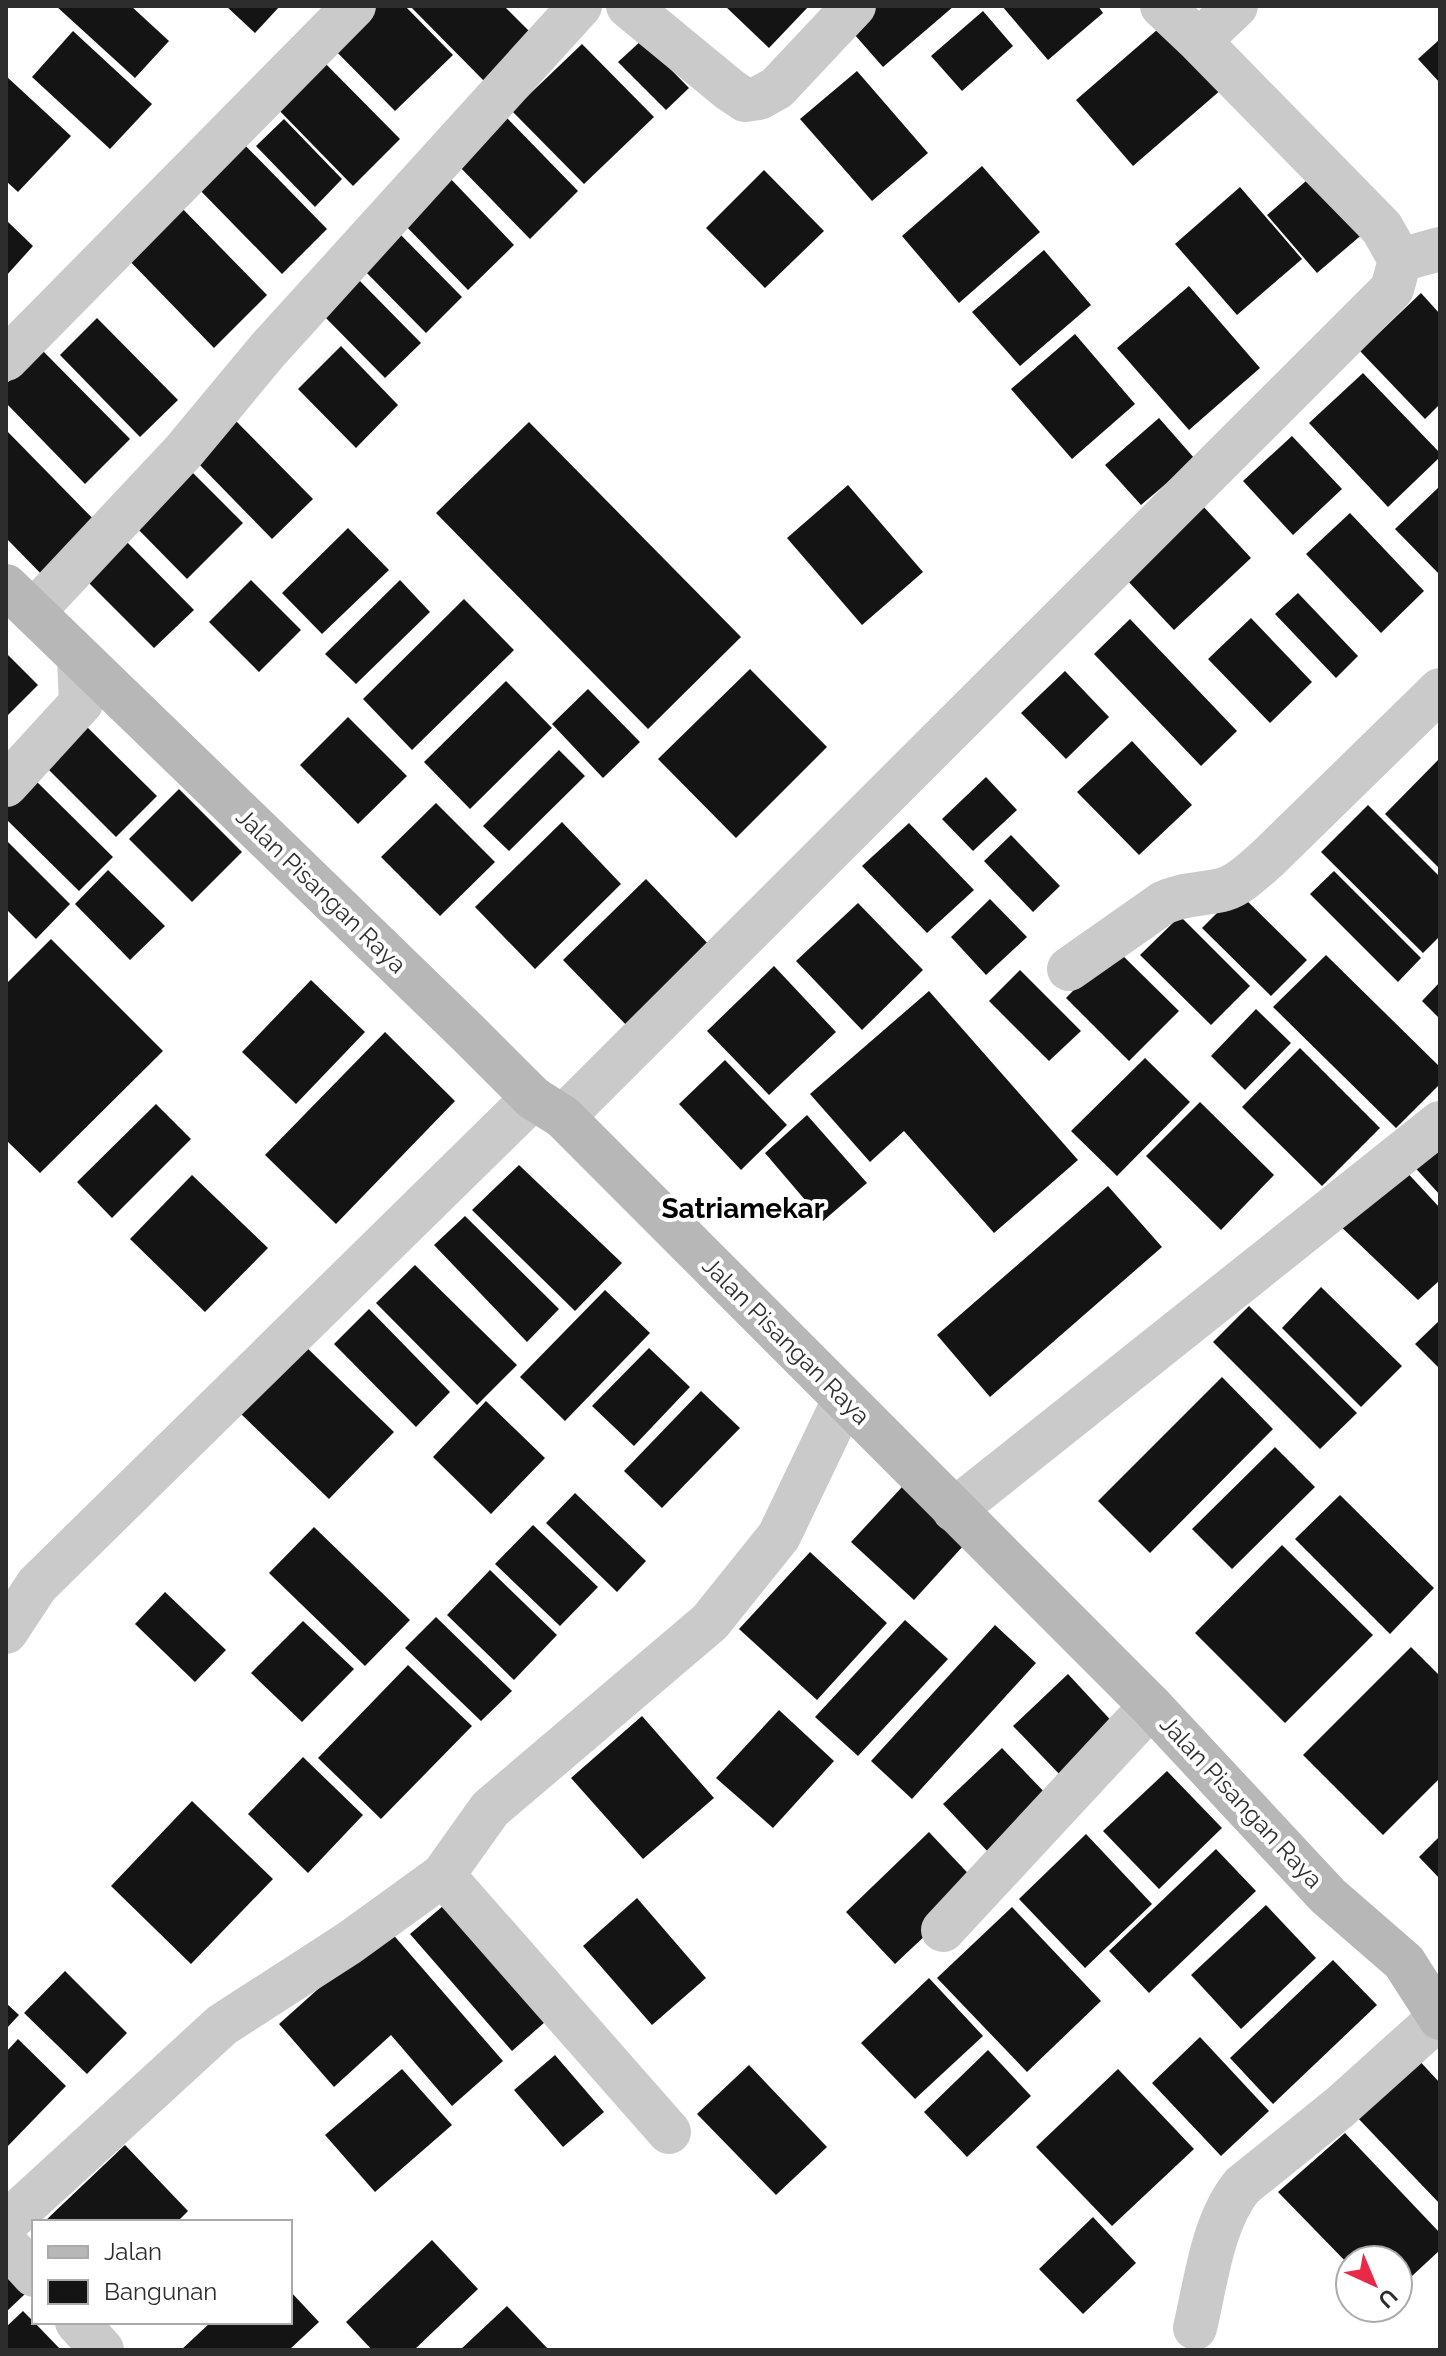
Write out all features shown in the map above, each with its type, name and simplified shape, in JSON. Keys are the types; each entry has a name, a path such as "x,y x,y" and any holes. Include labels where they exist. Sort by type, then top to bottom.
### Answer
{"street":[{"path":"19,599 183,452 267,351 580,6"},
{"path":"628,6 745,100 759,98 777,88 854,6"},
{"path":"6,1632 37,1585 548,1107 1392,289 1420,254 1382,228 1162,6"},
{"path":"1199,41 1236,6"},
{"path":"6,359 342,10"},
{"name":"Jalan Pisangan Raya","path":"19,599 548,1107 1151,1706 1328,1896 1404,1962 1440,2018"},
{"path":"6,785 81,703 79,658"},
{"path":"1069,969 1163,903 1178,896 1226,889 1238,883 1267,859 1440,690"},
{"path":"954,1510 1440,1123"},
{"path":"6,2223 222,2025 349,1943 443,1875 490,1809 710,1622 779,1536 844,1400"},
{"path":"943,1930 1151,1706"},
{"path":"443,1875 669,2132"},
{"path":"1195,2328 1221,2223 1231,2200 1242,2186 1340,2107 1440,2018"},
{"path":"6,2244 32,2273"},
{"path":"79,2324 102,2350"}],"building":[{"path":"56,6 131,6 169,41 135,78"},
{"path":"226,6 280,6 255,33"},
{"path":"359,6 405,6 453,55 395,111 325,40"},
{"path":"410,6 504,6 533,35 485,82"},
{"path":"725,6 809,6 769,48"},
{"path":"870,6 954,6 883,67 847,26"},
{"path":"1002,6 1098,6 1103,13 1048,60"},
{"path":"983,11 1013,46 962,91 931,56"},
{"path":"1165,23 1222,89 1133,166 1076,100"},
{"path":"73,31 152,104 110,149 32,77"},
{"path":"1440,39 1440,83 1418,59"},
{"path":"642,40 689,88 666,110 618,62"},
{"path":"582,44 654,117 584,184 512,111"},
{"path":"318,56 400,139 353,186 271,102"},
{"path":"857,71 928,153 872,201 800,119"},
{"path":"6,76 71,136 18,192 6,181"},
{"path":"506,117 578,191 530,239 457,164"},
{"path":"284,119 342,179 315,207 256,146"},
{"path":"239,139 327,229 282,274 194,184"},
{"path":"982,166 1040,232 959,303 902,236"},
{"path":"764,170 824,231 765,288 706,228"},
{"path":"1314,174 1365,232 1317,273 1267,215"},
{"path":"447,175 514,245 468,290 401,221"},
{"path":"1240,187 1302,259 1237,315 1175,244"},
{"path":"175,201 267,295 214,348 122,253"},
{"path":"6,220 33,246 6,276"},
{"path":"395,229 462,297 426,333 358,264"},
{"path":"1044,250 1091,305 1020,366 972,312"},
{"path":"358,279 421,343 385,378 322,314"},
{"path":"1189,286 1260,368 1189,430 1117,348"},
{"path":"1421,293 1440,314 1440,404 1425,419 1360,351"},
{"path":"97,318 178,400 140,437 60,355"},
{"path":"1075,334 1135,404 1072,459 1011,389"},
{"path":"341,346 398,405 356,448 298,389"},
{"path":"42,350 130,439 85,484 6,403 6,384"},
{"path":"1363,373 1440,453 1440,457 1388,507 1309,423"},
{"path":"1159,418 1195,459 1141,505 1105,465"},
{"path":"234,419 313,499 272,539 194,459"},
{"path":"529,422 741,637 648,729 436,513"},
{"path":"6,430 102,528 49,582 6,538"},
{"path":"1292,436 1342,489 1293,535 1243,481"},
{"path":"187,467 243,523 187,579 131,522"},
{"path":"848,485 923,572 862,625 787,538"},
{"path":"1440,486 1440,575 1395,529"},
{"path":"1202,505 1251,558 1174,630 1125,578"},
{"path":"1350,513 1424,591 1381,633 1306,554"},
{"path":"348,528 389,570 322,634 282,593"},
{"path":"121,536 194,610 154,648 81,575"},
{"path":"251,580 301,630 259,672 209,622"},
{"path":"400,580 430,612 356,684 325,654"},
{"path":"1298,593 1358,656 1336,678 1275,614"},
{"path":"464,599 514,650 412,750 363,699"},
{"path":"1251,618 1312,682 1270,723 1208,659"},
{"path":"1130,619 1237,731 1201,766 1094,654"},
{"path":"6,653 38,685 6,717"},
{"path":"750,669 827,747 736,838 658,759"},
{"path":"1065,671 1109,717 1066,759 1021,713"},
{"path":"506,681 552,728 470,809 424,762"},
{"path":"588,689 640,742 603,778 552,724"},
{"path":"348,717 407,776 358,824 300,765"},
{"path":"86,726 157,796 116,837 46,767"},
{"path":"1132,741 1192,805 1139,855 1077,792"},
{"path":"559,750 585,776 509,851 483,826"},
{"path":"1440,758 1440,869 1385,814"},
{"path":"32,777 113,857 79,891 6,819 6,803"},
{"path":"986,777 1017,810 973,851 942,819"},
{"path":"179,789 242,852 192,902 129,839"},
{"path":"436,803 495,862 440,916 381,857"},
{"path":"1368,805 1440,877 1440,936 1423,953 1321,852"},
{"path":"562,822 621,884 535,969 475,907"},
{"path":"909,823 974,890 927,933 862,866"},
{"path":"1011,835 1060,886 1033,912 984,861"},
{"path":"6,840 70,904 36,939 6,909"},
{"path":"108,870 165,926 130,960 75,904"},
{"path":"1334,871 1421,958 1398,982 1310,894"},
{"path":"646,879 716,952 634,1033 563,960"},
{"path":"1238,892 1307,960 1271,996 1202,928"},
{"path":"990,899 1027,937 986,975 951,937"},
{"path":"858,903 923,970 862,1030 796,961"},
{"path":"1180,916 1250,986 1211,1025 1140,955"},
{"path":"51,939 163,1051 40,1173 6,1140 6,984"},
{"path":"1115,948 1179,1011 1129,1061 1066,998"},
{"path":"1326,955 1440,1067 1440,1084 1396,1128 1273,1007"},
{"path":"774,966 836,1032 769,1095 707,1031"},
{"path":"1020,970 1081,1031 1049,1061 989,1001"},
{"path":"311,980 365,1032 296,1104 242,1052"},
{"path":"1440,982 1440,1019 1422,1001"},
{"path":"929,991 1078,1160 994,1233 904,1131 870,1162 810,1094"},
{"path":"1256,1009 1291,1043 1245,1090 1211,1056"},
{"path":"385,1032 455,1101 336,1224 265,1155"},
{"path":"1300,1048 1380,1128 1322,1186 1242,1107"},
{"path":"1145,1058 1190,1102 1117,1176 1071,1131"},
{"path":"725,1060 787,1125 741,1170 679,1104"},
{"path":"1200,1102 1274,1175 1221,1230 1146,1156"},
{"path":"156,1104 191,1139 112,1218 77,1182"},
{"path":"807,1115 867,1183 823,1221 765,1153"},
{"path":"1440,1136 1440,1195 1410,1162"},
{"path":"519,1165 622,1263 575,1311 472,1210"},
{"path":"1402,1167 1440,1208 1440,1280 1418,1300 1336,1222"},
{"path":"192,1175 268,1248 205,1312 130,1239"},
{"path":"1108,1186 1162,1247 990,1397 937,1335"},
{"path":"465,1216 559,1309 527,1342 434,1245"},
{"path":"415,1265 517,1365 477,1405 376,1303"},
{"path":"1321,1287 1402,1366 1361,1407 1282,1328"},
{"path":"605,1290 650,1333 565,1421 520,1377"},
{"path":"1249,1306 1357,1413 1320,1449 1213,1342"},
{"path":"369,1309 450,1392 416,1427 334,1344"},
{"path":"1440,1320 1440,1369 1415,1344"},
{"path":"303,1344 394,1432 329,1499 238,1411"},
{"path":"649,1348 690,1387 634,1446 592,1406"},
{"path":"1222,1377 1273,1429 1150,1553 1098,1501"},
{"path":"701,1391 740,1428 662,1508 624,1471"},
{"path":"486,1401 545,1458 491,1514 433,1457"},
{"path":"1275,1447 1315,1487 1232,1569 1192,1529"},
{"path":"902,1487 964,1545 914,1600 851,1542"},
{"path":"575,1493 646,1561 617,1592 546,1523"},
{"path":"1340,1495 1434,1588 1390,1634 1295,1539"},
{"path":"533,1525 598,1587 560,1626 495,1564"},
{"path":"314,1527 410,1620 365,1666 269,1573"},
{"path":"1282,1545 1373,1635 1285,1723 1195,1633"},
{"path":"810,1552 887,1623 817,1700 739,1629"},
{"path":"490,1570 557,1635 514,1680 447,1615"},
{"path":"165,1592 226,1650 195,1682 135,1624"},
{"path":"436,1617 512,1691 481,1721 405,1648"},
{"path":"905,1620 948,1659 858,1756 815,1717"},
{"path":"303,1621 354,1669 302,1722 251,1673"},
{"path":"995,1625 1036,1663 912,1799 871,1761"},
{"path":"1411,1647 1440,1676 1440,1778 1383,1835 1303,1755"},
{"path":"408,1665 472,1726 381,1819 318,1758"},
{"path":"1068,1674 1118,1728 1064,1779 1013,1726"},
{"path":"779,1710 834,1761 773,1828 716,1778"},
{"path":"642,1716 714,1798 643,1859 571,1778"},
{"path":"1002,1748 1050,1798 990,1854 943,1804"},
{"path":"303,1757 363,1815 308,1873 248,1814"},
{"path":"1167,1771 1222,1828 1159,1889 1103,1831"},
{"path":"192,1801 273,1879 191,1964 111,1886"},
{"path":"929,1832 979,1885 895,1964 846,1912"},
{"path":"1086,1834 1152,1904 1085,1968 1019,1899"},
{"path":"1440,1836 1440,1879 1419,1857"},
{"path":"1216,1849 1256,1891 1149,1993 1109,1951"},
{"path":"637,1898 706,1978 652,2025 583,1946"},
{"path":"1266,1905 1316,1958 1241,2029 1191,1975"},
{"path":"443,1906 545,2022 512,2051 410,1934"},
{"path":"1012,1907 1101,2001 1027,2072 937,1978"},
{"path":"390,1931 503,2061 452,2106 391,2035 334,2087 279,2024 336,1973"},
{"path":"1333,1960 1377,2005 1273,2104 1230,2058"},
{"path":"65,1971 127,2033 87,2074 24,2013"},
{"path":"929,1978 983,2036 915,2099 861,2043"},
{"path":"6,2003 19,2015 6,2029"},
{"path":"1200,2037 1269,2111 1221,2156 1152,2083"},
{"path":"18,2039 66,2086 6,2148 6,2052"},
{"path":"988,2050 1031,2096 967,2157 924,2112"},
{"path":"555,2055 604,2112 563,2147 514,2090"},
{"path":"1415,2056 1440,2083 1440,2204 1354,2114"},
{"path":"749,2065 827,2147 776,2195 697,2114"},
{"path":"402,2069 452,2125 375,2192 325,2135"},
{"path":"1118,2069 1194,2149 1112,2226 1036,2147"},
{"path":"1345,2133 1440,2233 1440,2250 1414,2274 1414,2244 1334,2244 1334,2250 1278,2192"},
{"path":"125,2145 188,2211 179,2220 46,2220"},
{"path":"1093,2217 1136,2263 1083,2314 1039,2269"},
{"path":"432,2240 478,2289 414,2350 372,2350 346,2322"},
{"path":"6,2274 25,2294 6,2312"},
{"path":"292,2293 319,2322 289,2350 181,2350 209,2324 292,2324"},
{"path":"507,2306 549,2350 460,2350"},
{"path":"23,2311 32,2324 36,2324 61,2350 6,2350 6,2327"}],"district":[{"name":"Satriamekar","path":"743,1208"}]}
